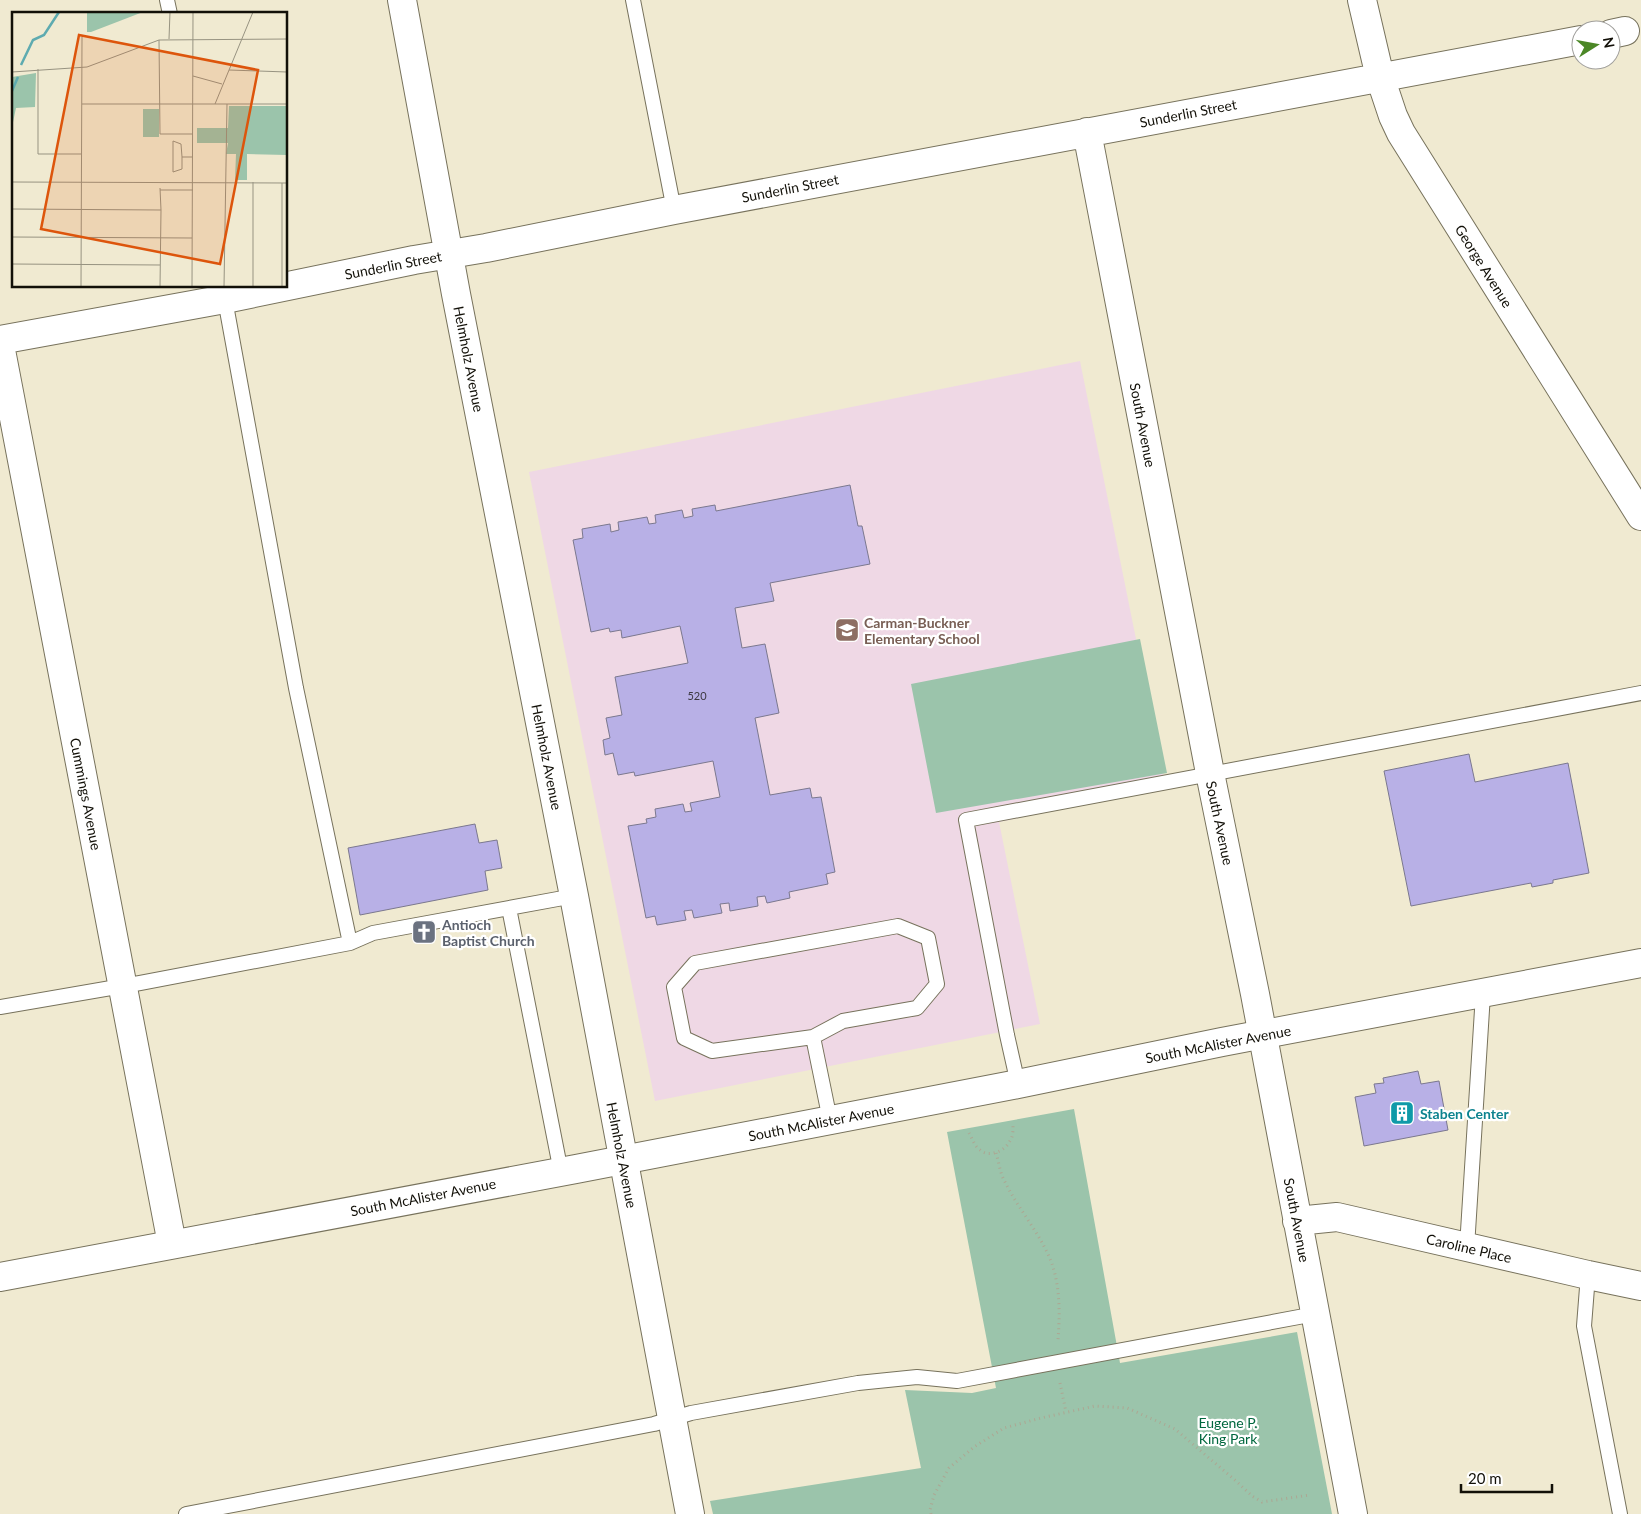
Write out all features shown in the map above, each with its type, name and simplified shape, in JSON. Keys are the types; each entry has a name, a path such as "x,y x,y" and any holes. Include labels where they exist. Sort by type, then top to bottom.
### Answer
{"street":[{"name":"Helmholz Avenue","path":"402,0 449,254 574,896 690,1514"},
{"name":"George Avenue","path":"1362,0 1380,77 1393,116 1401,133 1641,516"},
{"name":"Sunderlin Street","path":"288,282 486,248 674,210 1571,42"},
{"name":"South Avenue","path":"1087,132 1353,1514"},
{"name":"Sunderlin Street","path":"0,340 253,288"},
{"name":"Cummings Avenue","path":"0,344 172,1244"},
{"name":"South McAlister Avenue","path":"0,1277 624,1160 1641,963"},
{"name":"Caroline Place","path":"1297,1221 1336,1217 1641,1286"}],"lane":[{"path":"633,0 674,210"},
{"path":"224,293 296,688 350,943"},
{"path":"1018,1084 966,820 1641,693"},
{"path":"0,1007 350,943 373,933 574,896"},
{"path":"509,908 561,1172"},
{"path":"898,926 928,938 936,984 917,1008 843,1021 813,1037 712,1051 684,1038 674,987 695,963 898,926"},
{"path":"1467,1247 1483,994"},
{"path":"813,1037 830,1120"},
{"path":"1588,1275 1584,1326 1620,1514"},
{"path":"186,1514 638,1427 692,1413 858,1383 917,1377 957,1381 1315,1314"}],"path":[{"path":"969,1133 979,1150 986,1153 996,1153 1011,1141 1014,1125"},
{"path":"996,1153 1004,1181 1053,1266 1059,1311 1056,1362 1066,1412"},
{"path":"931,1514 930,1510 934,1495 949,1468 974,1447 1004,1428 1095,1406 1127,1408 1175,1429 1252,1496 1262,1502 1310,1495"}],"shaded area":[{"name":"Carman-Buckner Elementary School","path":"1080,361 1166,788 999,822 1040,1024 655,1101 529,472"}],"green space":[{"path":"1140,639 1167,773 936,813 911,684"},
{"name":"Eugene P. King Park","path":"1074,1109 1120,1363 1297,1332 1332,1514 713,1514 710,1501 921,1468 905,1390 972,1393 996,1388 947,1132"}],"building":[{"path":"850,485 858,526 862,526 870,564 770,583 774,601 735,608 742,648 765,644 779,713 755,718 770,795 810,788 812,798 821,797 835,872 826,874 828,884 789,892 790,898 767,903 765,896 757,897 758,906 730,911 729,903 720,904 722,913 694,918 692,910 684,911 686,920 657,925 655,916 646,918 628,826 647,823 646,819 656,817 655,809 683,804 685,812 692,811 690,803 720,797 713,761 635,776 634,772 618,775 613,753 605,755 603,740 610,738 606,718 622,715 615,677 688,663 680,626 622,638 621,630 610,632 609,628 591,632 573,540 583,538 582,529 610,524 611,532 619,530 618,522 647,517 649,524 656,523 655,515 682,510 684,518 693,516 692,509 715,505 716,511"},
{"path":"1469,754 1475,782 1568,763 1589,873 1553,880 1553,883 1532,887 1531,883 1411,906 1384,771"},
{"path":"475,824 479,843 497,840 502,868 485,871 488,890 360,915 348,848"},
{"name":"Staben Center","path":"1418,1071 1421,1084 1439,1081 1448,1130 1364,1146 1355,1097 1376,1093 1374,1084 1384,1083 1383,1078"}],"place":[{"name":"Carman-Buckner Elementary School","path":"847,630"},
{"name":"Antioch Baptist Church","path":"424,932"},
{"name":"Staben Center","path":"1402,1113"}]}
